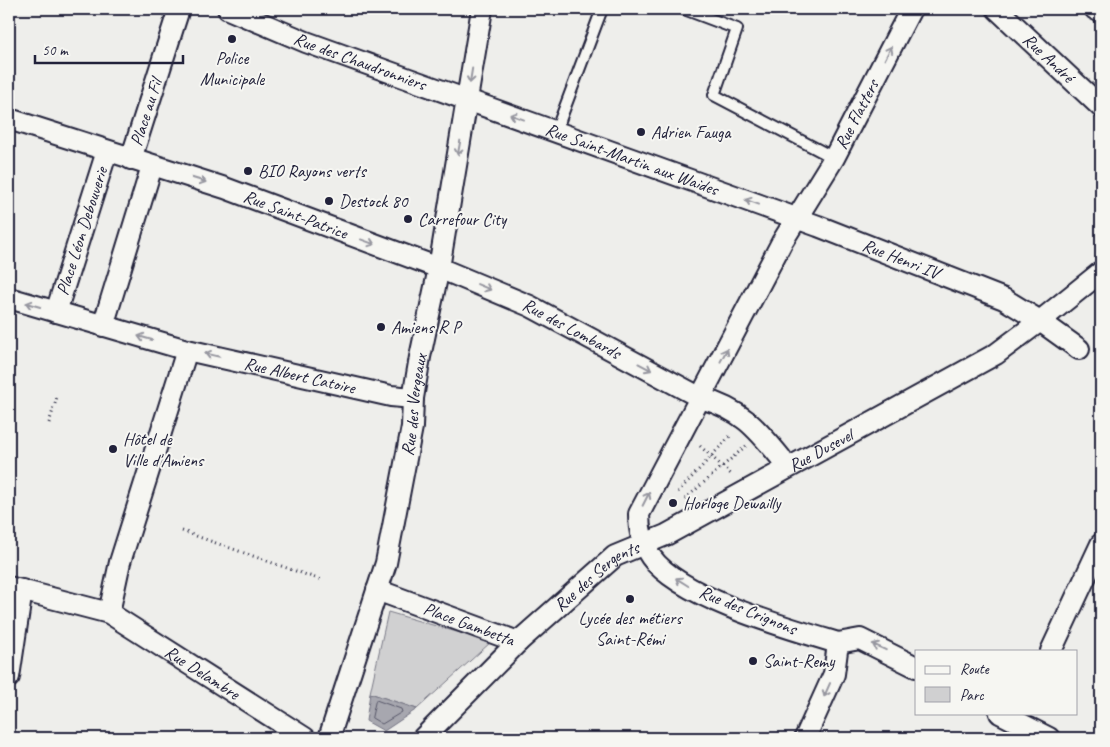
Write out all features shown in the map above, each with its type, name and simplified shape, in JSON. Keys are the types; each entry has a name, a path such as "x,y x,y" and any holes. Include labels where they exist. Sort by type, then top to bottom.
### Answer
{"street":[{"name":"Place au Fil","path":"131,159 179,9"},
{"name":"Rue des Chaudronniers","path":"228,9 306,42 467,100"},
{"name":"Rue des Vergeaux","path":"377,590 386,562 412,427 413,398 439,268 482,9"},
{"name":"Rue Flatters","path":"798,218 834,158 911,9"},
{"name":"Rue André","path":"997,9 1101,107"},
{"path":"1095,9 1101,12"},
{"name":"Rue Saint-Martin aux Waides","path":"467,100 798,218"},
{"name":"Rue Saint-Patrice","path":"9,119 225,188 439,268"},
{"name":"Place Léon Debouverie","path":"56,312 107,151"},
{"path":"103,326 152,166"},
{"name":"Rue Henri IV","path":"798,218 1004,299 1040,321 1079,349"},
{"name":"Rue des Sergents","path":"518,642 616,556 644,545 639,528 639,514 782,242 798,218"},
{"name":"Rue des Lombards","path":"439,268 530,306 701,398"},
{"name":"Rue Dusevel","path":"644,545 996,354 1101,272"},
{"name":"Place Léon Debouverie","path":"9,298 187,350"},
{"path":"109,613 120,562 187,350"},
{"name":"Rue Albert Catoire","path":"187,350 391,396 413,398"},
{"path":"701,398 727,406 753,426 781,458"},
{"path":"1051,650 1101,544"},
{"name":"Rue des Crignons","path":"644,545 652,558 667,572 721,603 757,618 838,643"},
{"path":"9,676 16,589"},
{"name":"Rue Delambre","path":"16,589 109,613 300,736"},
{"path":"329,738 377,590"},
{"name":"Place Gambetta","path":"377,590 518,642 423,738"},
{"path":"805,738 834,674 838,643 860,639 915,666"},
{"path":"1002,714 1049,738"}],"lane":[{"path":"556,131 602,9"},
{"path":"684,9 737,29 714,95 834,158"}],"path":[{"path":"49,423 57,397"},
{"path":"678,492 711,454 753,426"},
{"path":"685,499 723,467 753,426"},
{"path":"700,446 711,454 739,482"},
{"path":"182,531 321,580"}],"green space":[{"path":"388,612 491,642 417,709 370,693"}],"water":[{"path":"370,693 417,709 384,731 366,721"}],"place":[{"name":"Police Municipale","path":"232,39"},
{"name":"Adrien Fauga","path":"641,132"},
{"name":"BIO Rayons verts","path":"248,171"},
{"name":"Destock 80","path":"329,201"},
{"name":"Carrefour City","path":"408,219"},
{"name":"Amiens R P","path":"381,327"},
{"name":"Hôtel de Ville d'Amiens","path":"113,449"},
{"name":"Horloge Dewailly","path":"673,503"},
{"name":"Lycée des métiers Saint-Rémi","path":"630,599"},
{"name":"Saint-Remy","path":"753,661"}]}
